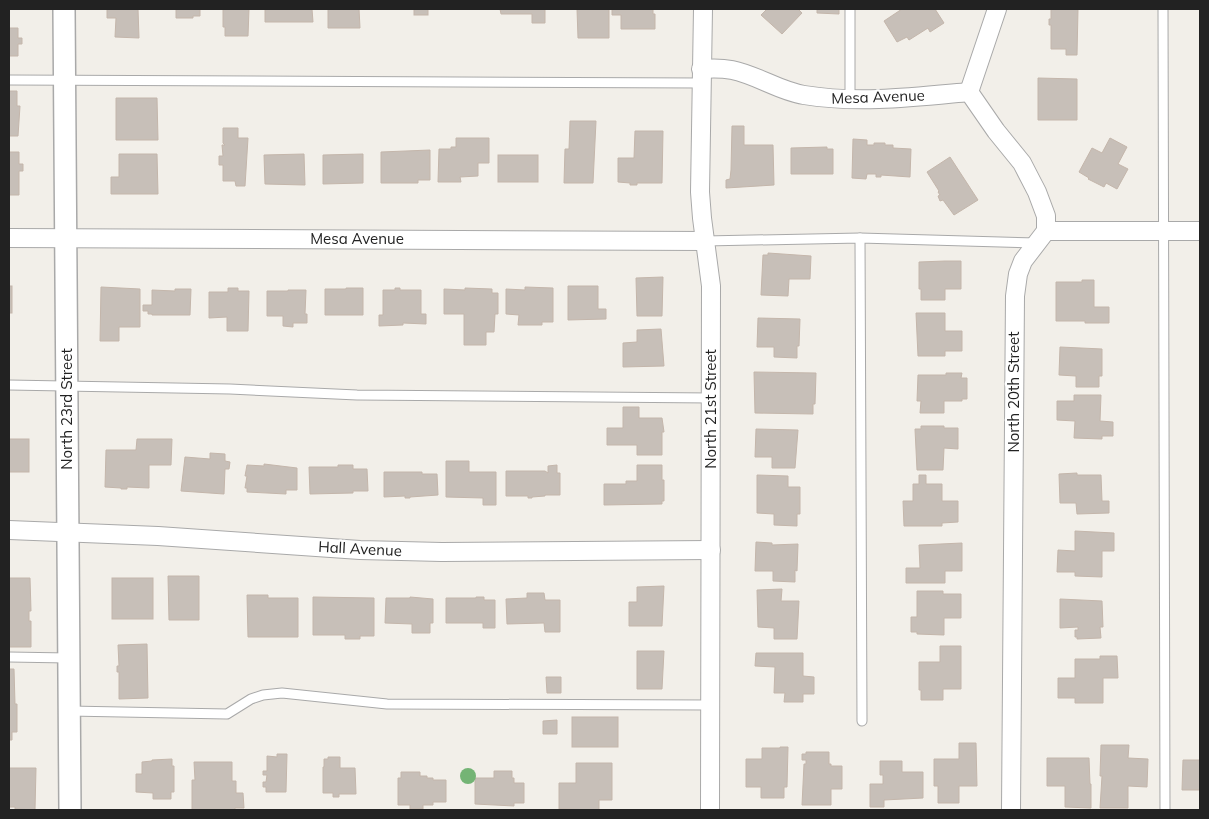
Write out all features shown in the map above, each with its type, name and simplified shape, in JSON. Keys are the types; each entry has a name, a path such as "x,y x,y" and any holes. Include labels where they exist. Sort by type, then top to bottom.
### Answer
{"street":[{"name":"North 23rd Street","path":"64,9 70,810"},
{"name":"North 21st Street","path":"703,9 700,192 711,286 710,810"},
{"path":"997,9 970,92 996,131 1022,163 1037,192 1046,216 1041,237 1200,231"},
{"name":"Mesa Avenue","path":"701,76 718,68 732,70 801,95 831,99 865,100 970,92"},
{"name":"North 20th Street","path":"1011,810 1015,296 1018,274 1024,261 1041,237"},
{"name":"Mesa Avenue","path":"9,238 705,241"},
{"name":"Hall Avenue","path":"9,530 158,536 360,550 442,552 711,550"}],"lane":[{"path":"850,9 850,100"},
{"path":"1164,9 1165,810"},
{"path":"9,80 701,76"},
{"path":"705,241 1041,237"},
{"path":"860,238 862,721"},
{"path":"9,385 67,385 357,395 711,398"},
{"path":"9,656 69,658"},
{"path":"69,711 227,714 251,699 263,695 282,694 387,704 710,705"}],"building":[{"path":"107,9 138,9 139,38 115,37 116,18 107,18"},
{"path":"176,9 200,9 200,16 176,18"},
{"path":"223,9 249,9 248,36 225,36"},
{"path":"265,9 312,9 313,22 265,22"},
{"path":"328,9 359,9 360,28 328,28"},
{"path":"414,9 428,9 428,15 414,15"},
{"path":"500,9 545,9 545,23 532,23 532,14 501,14"},
{"path":"577,9 609,9 609,38 578,38"},
{"path":"612,9 653,9 655,29 621,29 621,15 612,15"},
{"path":"767,9 798,9 802,13 782,34 761,15"},
{"path":"817,9 839,9 839,14 817,13"},
{"path":"902,9 935,9 944,23 930,32 928,28 909,40 907,37 897,42 884,21"},
{"path":"1051,9 1078,9 1077,55 1066,55 1066,49 1051,49 1051,25 1049,25 1049,19 1051,19"},
{"path":"9,28 18,28 18,38 22,38 22,44 18,44 18,56 9,56"},
{"path":"1038,78 1077,79 1077,120 1038,120"},
{"path":"9,91 17,91 17,106 20,106 18,136 9,136"},
{"path":"116,98 157,98 158,140 116,140"},
{"path":"570,121 596,121 593,183 564,183 565,149 569,149"},
{"path":"732,126 744,126 744,145 773,145 774,185 726,188 726,180 730,179 731,170"},
{"path":"223,128 238,128 238,138 248,138 245,186 236,186 235,181 223,181 223,165 219,165 219,156 223,156 222,145 225,145 223,143"},
{"path":"635,131 663,131 662,183 637,183 637,185 630,185 630,183 618,182 618,158 634,158"},
{"path":"456,138 489,138 489,163 478,163 478,176 460,177 461,182 438,182 439,149 456,147"},
{"path":"1110,138 1127,147 1118,164 1128,169 1117,189 1106,183 1104,187 1079,172 1092,148 1102,153"},
{"path":"853,139 867,140 867,145 885,143 885,145 893,145 893,148 911,149 910,177 881,175 881,177 876,177 876,174 867,174 866,179 852,178"},
{"path":"827,147 827,149 833,149 833,174 791,174 791,148"},
{"path":"430,150 430,180 418,180 418,183 381,183 381,152"},
{"path":"9,152 19,152 19,164 23,164 23,171 19,171 19,195 9,195"},
{"path":"119,154 157,154 158,194 111,194 111,177 119,177"},
{"path":"304,154 305,185 265,184 264,155"},
{"path":"363,154 363,183 323,184 323,155"},
{"path":"498,155 538,155 538,182 498,182"},
{"path":"950,157 978,200 954,215 943,200 940,201 939,191 927,172"},
{"path":"768,253 811,256 810,279 789,279 788,296 761,295 763,255 768,255"},
{"path":"961,261 961,289 945,289 945,300 921,300 919,262"},
{"path":"663,277 662,316 637,316 636,278"},
{"path":"1082,280 1094,280 1094,307 1109,307 1109,323 1056,321 1056,282 1082,282"},
{"path":"9,286 12,286 12,313 9,313"},
{"path":"568,286 598,286 598,309 606,309 606,319 568,320"},
{"path":"101,287 140,289 140,327 119,327 119,341 100,341"},
{"path":"525,287 553,288 553,322 542,322 542,325 518,325 519,315 506,314 506,289 525,290"},
{"path":"228,288 238,288 238,291 249,291 248,331 227,331 227,317 209,318 209,292 228,292"},
{"path":"363,288 363,315 325,315 325,289"},
{"path":"395,288 400,288 400,290 421,290 421,314 426,314 426,324 403,323 403,325 379,326 379,315 383,315 383,290 395,290"},
{"path":"465,288 492,289 492,293 498,293 498,314 495,314 494,332 486,332 486,345 464,345 464,314 444,314 444,289 465,290"},
{"path":"175,289 191,289 190,315 152,315 148,314 148,311 143,311 143,305 152,305 152,290 175,291"},
{"path":"306,290 305,314 307,314 307,323 293,323 293,327 283,326 283,316 267,316 267,291"},
{"path":"916,313 945,313 945,331 962,331 962,351 945,351 945,356 918,356"},
{"path":"758,318 800,319 797,358 774,357 774,347 757,347"},
{"path":"661,329 664,366 623,367 623,343 637,342 637,330"},
{"path":"1060,347 1102,349 1102,376 1099,376 1099,387 1076,387 1076,376 1059,375"},
{"path":"754,372 816,373 813,414 755,413"},
{"path":"946,373 962,373 961,378 967,378 967,399 962,399 962,401 944,401 944,413 920,413 921,401 917,401 918,375 946,375"},
{"path":"1074,395 1101,395 1100,421 1113,422 1113,436 1102,436 1102,439 1074,438 1075,421 1057,420 1057,401 1074,401"},
{"path":"623,407 639,407 639,418 662,418 664,432 662,432 662,455 637,455 637,445 607,445 607,428 623,428"},
{"path":"921,426 958,428 958,449 944,448 943,470 917,470 915,429 921,429"},
{"path":"756,429 798,430 795,468 772,468 772,457 755,457"},
{"path":"9,439 29,439 29,472 9,472"},
{"path":"137,439 172,439 171,465 149,465 149,488 127,487 127,489 121,489 105,487 106,450 136,450"},
{"path":"210,453 225,454 225,461 230,462 229,469 225,469 224,494 181,491 185,457 210,459"},
{"path":"446,461 469,461 469,472 496,472 496,505 483,505 483,498 446,497"},
{"path":"264,464 297,468 297,490 286,490 286,494 247,492 247,488 245,488 247,476 245,476 247,465 264,466"},
{"path":"338,465 353,465 353,469 367,469 368,491 310,494 309,467 338,467"},
{"path":"557,465 557,473 560,473 560,495 545,495 532,498 528,498 528,496 506,496 506,471 545,471 548,473 548,466"},
{"path":"637,465 662,465 664,501 662,501 662,504 604,505 604,484 626,484 626,481 637,481"},
{"path":"384,472 437,474 438,495 410,498 405,498 405,496 384,497"},
{"path":"1077,473 1077,475 1101,475 1102,501 1109,501 1109,513 1077,514 1076,503 1060,503 1059,474"},
{"path":"757,475 788,476 788,487 800,487 800,514 797,514 797,526 774,525 774,514 757,513"},
{"path":"919,475 926,475 926,484 942,484 942,501 958,501 958,522 942,523 942,526 904,526 903,501 913,501 913,484 919,484"},
{"path":"1075,531 1114,533 1114,551 1102,551 1102,577 1075,576 1075,572 1057,572 1058,550 1075,551"},
{"path":"756,542 772,543 772,545 798,544 795,582 773,581 773,571 755,571"},
{"path":"962,543 962,571 945,571 945,583 906,583 906,568 920,568 919,545"},
{"path":"168,576 199,576 199,620 169,620"},
{"path":"9,578 30,578 31,611 29,611 29,621 31,621 31,647 9,647"},
{"path":"112,578 153,578 153,619 112,619"},
{"path":"664,586 662,626 629,626 629,602 637,602 637,587"},
{"path":"782,589 781,601 799,601 797,639 774,639 774,628 758,627 757,590"},
{"path":"917,591 943,591 943,594 961,594 961,618 944,618 944,635 911,632 911,617 917,617"},
{"path":"527,593 544,593 545,600 560,600 560,632 545,632 544,623 507,624 506,599 527,598"},
{"path":"247,595 268,595 268,598 298,598 298,637 248,637"},
{"path":"313,597 374,598 374,636 360,636 360,639 345,639 345,635 313,635"},
{"path":"410,597 433,599 433,623 430,623 430,633 412,633 412,624 385,623 386,598"},
{"path":"484,597 484,600 495,600 495,628 483,628 483,623 446,623 446,598"},
{"path":"1060,599 1102,601 1103,627 1100,627 1101,638 1077,639 1075,637 1075,630 1078,630 1078,627 1060,628"},
{"path":"147,644 148,698 119,699 118,645"},
{"path":"940,646 961,646 961,689 943,689 943,700 921,700 919,662 940,662"},
{"path":"637,651 664,651 662,689 637,689"},
{"path":"756,653 803,653 803,676 814,677 814,694 803,694 803,702 784,702 785,693 774,693 775,667 755,666"},
{"path":"1100,656 1117,656 1118,678 1103,678 1103,703 1075,703 1075,698 1058,698 1058,678 1075,678 1075,659 1100,659"},
{"path":"9,669 14,669 15,704 17,704 17,732 12,732 12,740 9,740"},
{"path":"546,677 561,677 561,693 547,693"},
{"path":"572,717 618,717 618,747 572,747"},
{"path":"557,720 557,734 543,734 543,721"},
{"path":"959,743 976,743 977,786 959,786 959,803 938,803 938,786 934,786 934,759 959,759"},
{"path":"1101,745 1129,745 1128,758 1148,759 1147,787 1128,786 1128,808 1100,808"},
{"path":"788,747 787,787 784,787 784,798 761,798 761,787 746,787 746,759 762,759 762,748"},
{"path":"806,752 829,752 829,764 831,766 842,766 842,789 831,789 831,805 802,805 804,764 806,764 806,760 802,760 802,754 806,754"},
{"path":"277,754 287,754 286,792 266,792 263,782 266,782 267,775 263,775 263,771 267,771 267,756 277,757"},
{"path":"328,757 340,757 340,768 355,768 356,794 339,794 339,797 333,797 333,793 323,793 324,759 328,759"},
{"path":"1047,758 1089,758 1091,808 1065,807 1065,786 1047,786"},
{"path":"172,759 172,766 174,766 174,792 171,792 171,799 153,799 153,793 136,792 136,774 142,774 142,762"},
{"path":"1183,760 1200,760 1200,790 1182,790"},
{"path":"880,761 902,761 902,772 923,772 923,798 884,800 884,807 870,807 870,784 883,784 883,775 880,775"},
{"path":"194,762 232,762 232,781 236,781 236,793 243,793 244,808 235,808 235,810 192,810 192,780 195,780"},
{"path":"576,763 612,763 612,800 599,800 599,810 559,809 559,783 576,783"},
{"path":"9,768 36,768 35,810 9,807"},
{"path":"494,771 512,771 514,783 524,783 524,803 514,803 514,806 475,804 475,778 494,778"},
{"path":"401,772 420,772 420,776 427,776 427,778 433,778 433,780 446,780 446,802 433,802 433,805 423,805 423,809 410,809 410,805 398,805 398,778 401,778"}]}
